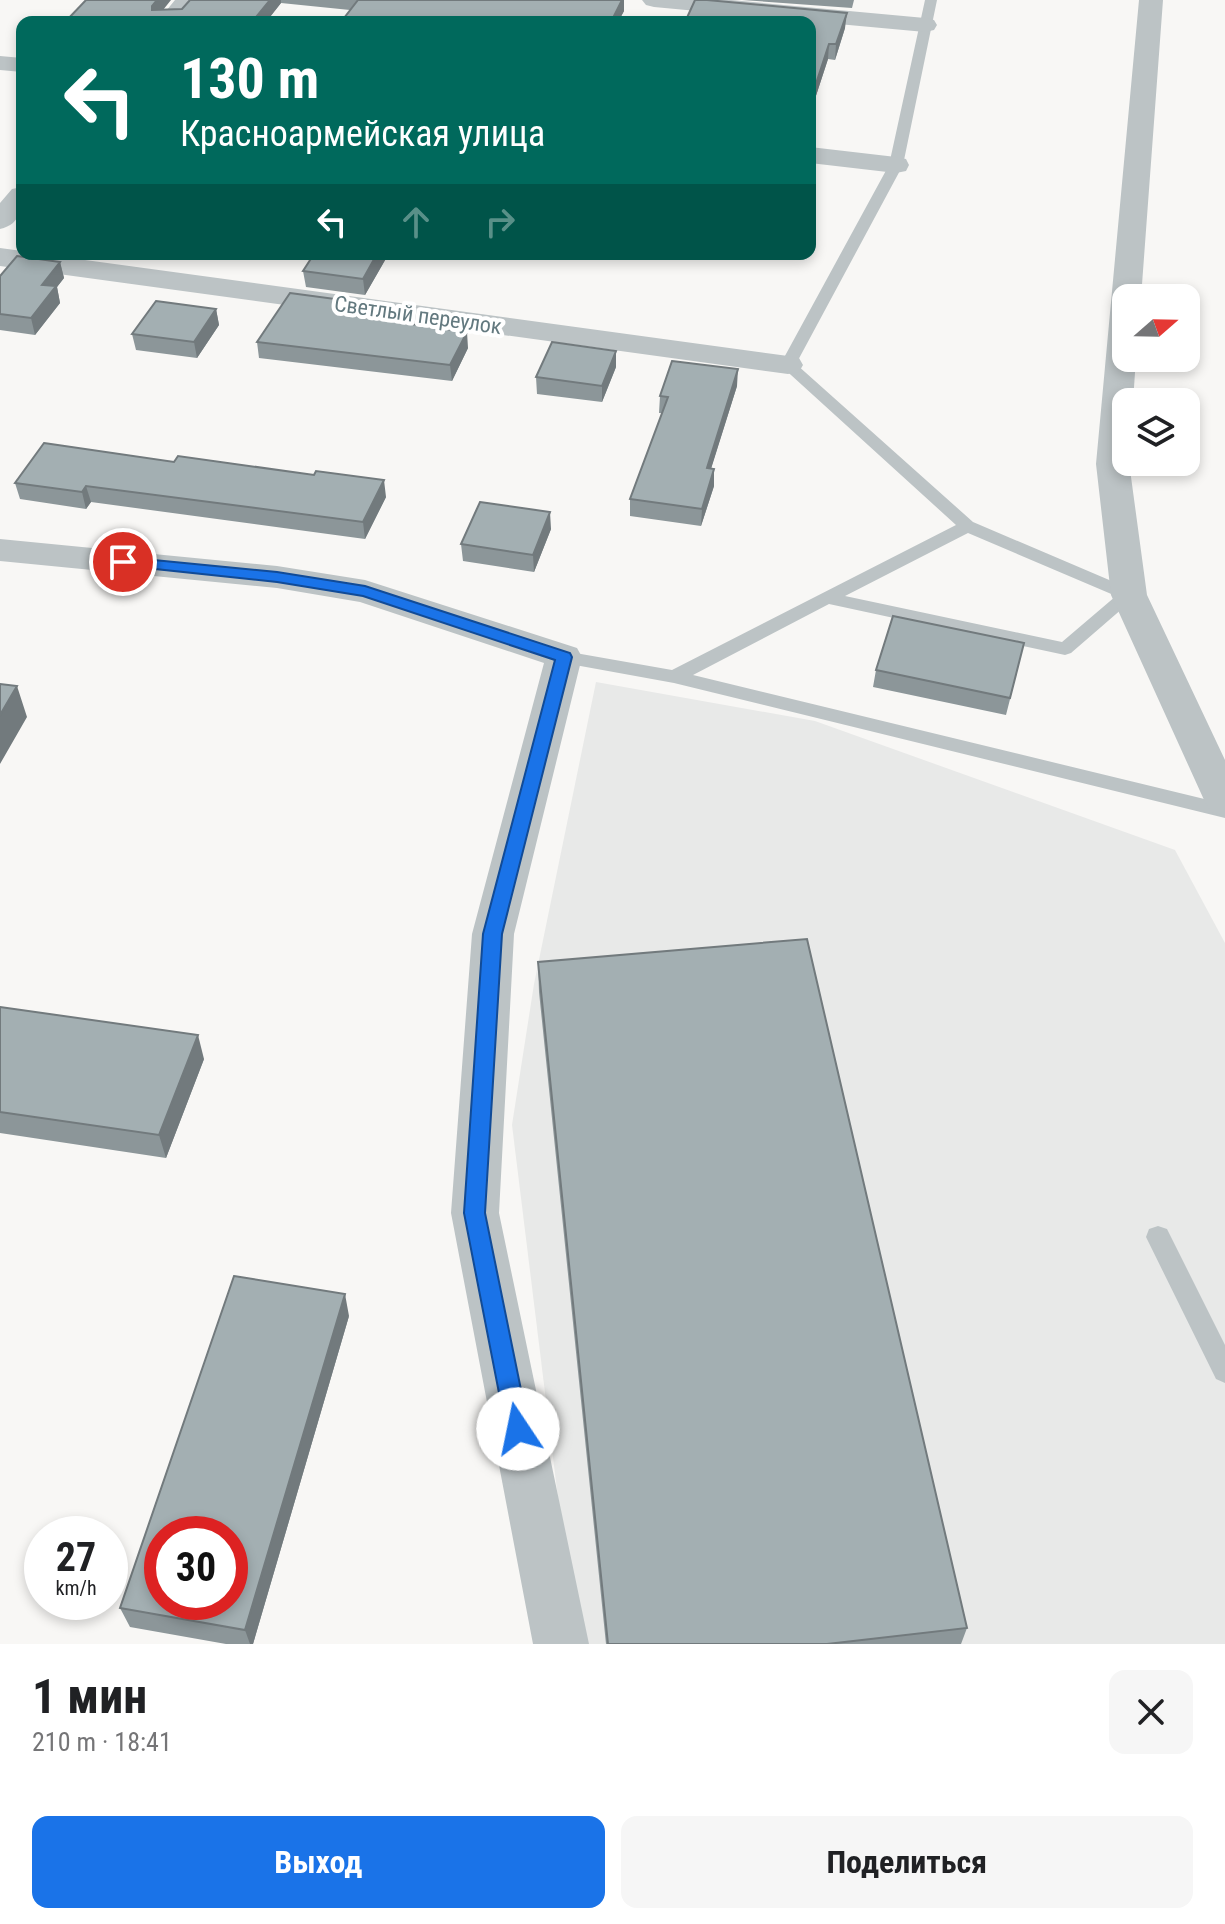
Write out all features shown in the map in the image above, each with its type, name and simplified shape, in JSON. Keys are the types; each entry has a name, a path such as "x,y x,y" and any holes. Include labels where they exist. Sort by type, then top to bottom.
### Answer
{"street":[{"path":"174,16 188,0"},
{"path":"654,0 925,25"},
{"path":"1127,284 1151,0"},
{"path":"816,156 896,165"},
{"path":"0,221 16,202"},
{"name":"Светлый переулок","path":"22,260 788,365"},
{"path":"1120,372 1112,464 1129,595 1225,802"},
{"path":"0,550 277,577 365,591 564,657 493,934 475,1213 561,1644"}],"lane":[{"path":"827,598 1065,649 1129,595 967,526 788,365 896,165 931,0"},
{"path":"674,677 967,526"},
{"path":"564,657 674,677 1225,811"},
{"path":"1158,1237 1225,1371"}],"shaded area":[{"path":"596,682 815,721 1175,850 1225,943 1225,1644 576,1644 512,1125 534,984"}],"building":[{"path":"86,0 157,0 152,10 182,9 190,0 270,0 257,16 71,16"},
{"path":"358,0 622,0 614,16 346,16"},
{"path":"695,0 847,13 836,44 829,44 816,84 816,16 688,16"},
{"path":"16,257 16,260 60,262 42,285 56,286 31,318 0,314 0,276"},
{"path":"310,260 374,260 363,279 303,271"},
{"path":"290,293 350,301 342,314 467,332 450,365 257,342"},
{"path":"156,301 216,309 194,342 132,334"},
{"path":"552,342 616,351 602,386 536,377"},
{"path":"672,361 738,369 707,468 714,469 702,509 630,499 668,397 660,396"},
{"path":"44,443 174,462 178,456 314,475 316,471 384,480 363,522 86,486 82,492 15,483"},
{"path":"480,502 550,512 533,555 461,544"},
{"path":"893,616 1024,643 1010,698 876,670"},
{"path":"0,684 17,686 0,715"},
{"path":"807,939 967,1628 827,1644 608,1644 538,962"},
{"path":"0,1007 198,1035 159,1135 0,1112"},
{"path":"234,1276 345,1294 248,1620 248,1516 152,1516"},
{"path":"144,1538 144,1612 128,1609 128,1585"},
{"path":"188,1620 248,1620 245,1630"}],"route":[{"path":"123,562 277,577 365,591 564,657 493,934 475,1213 518,1429"}]}
